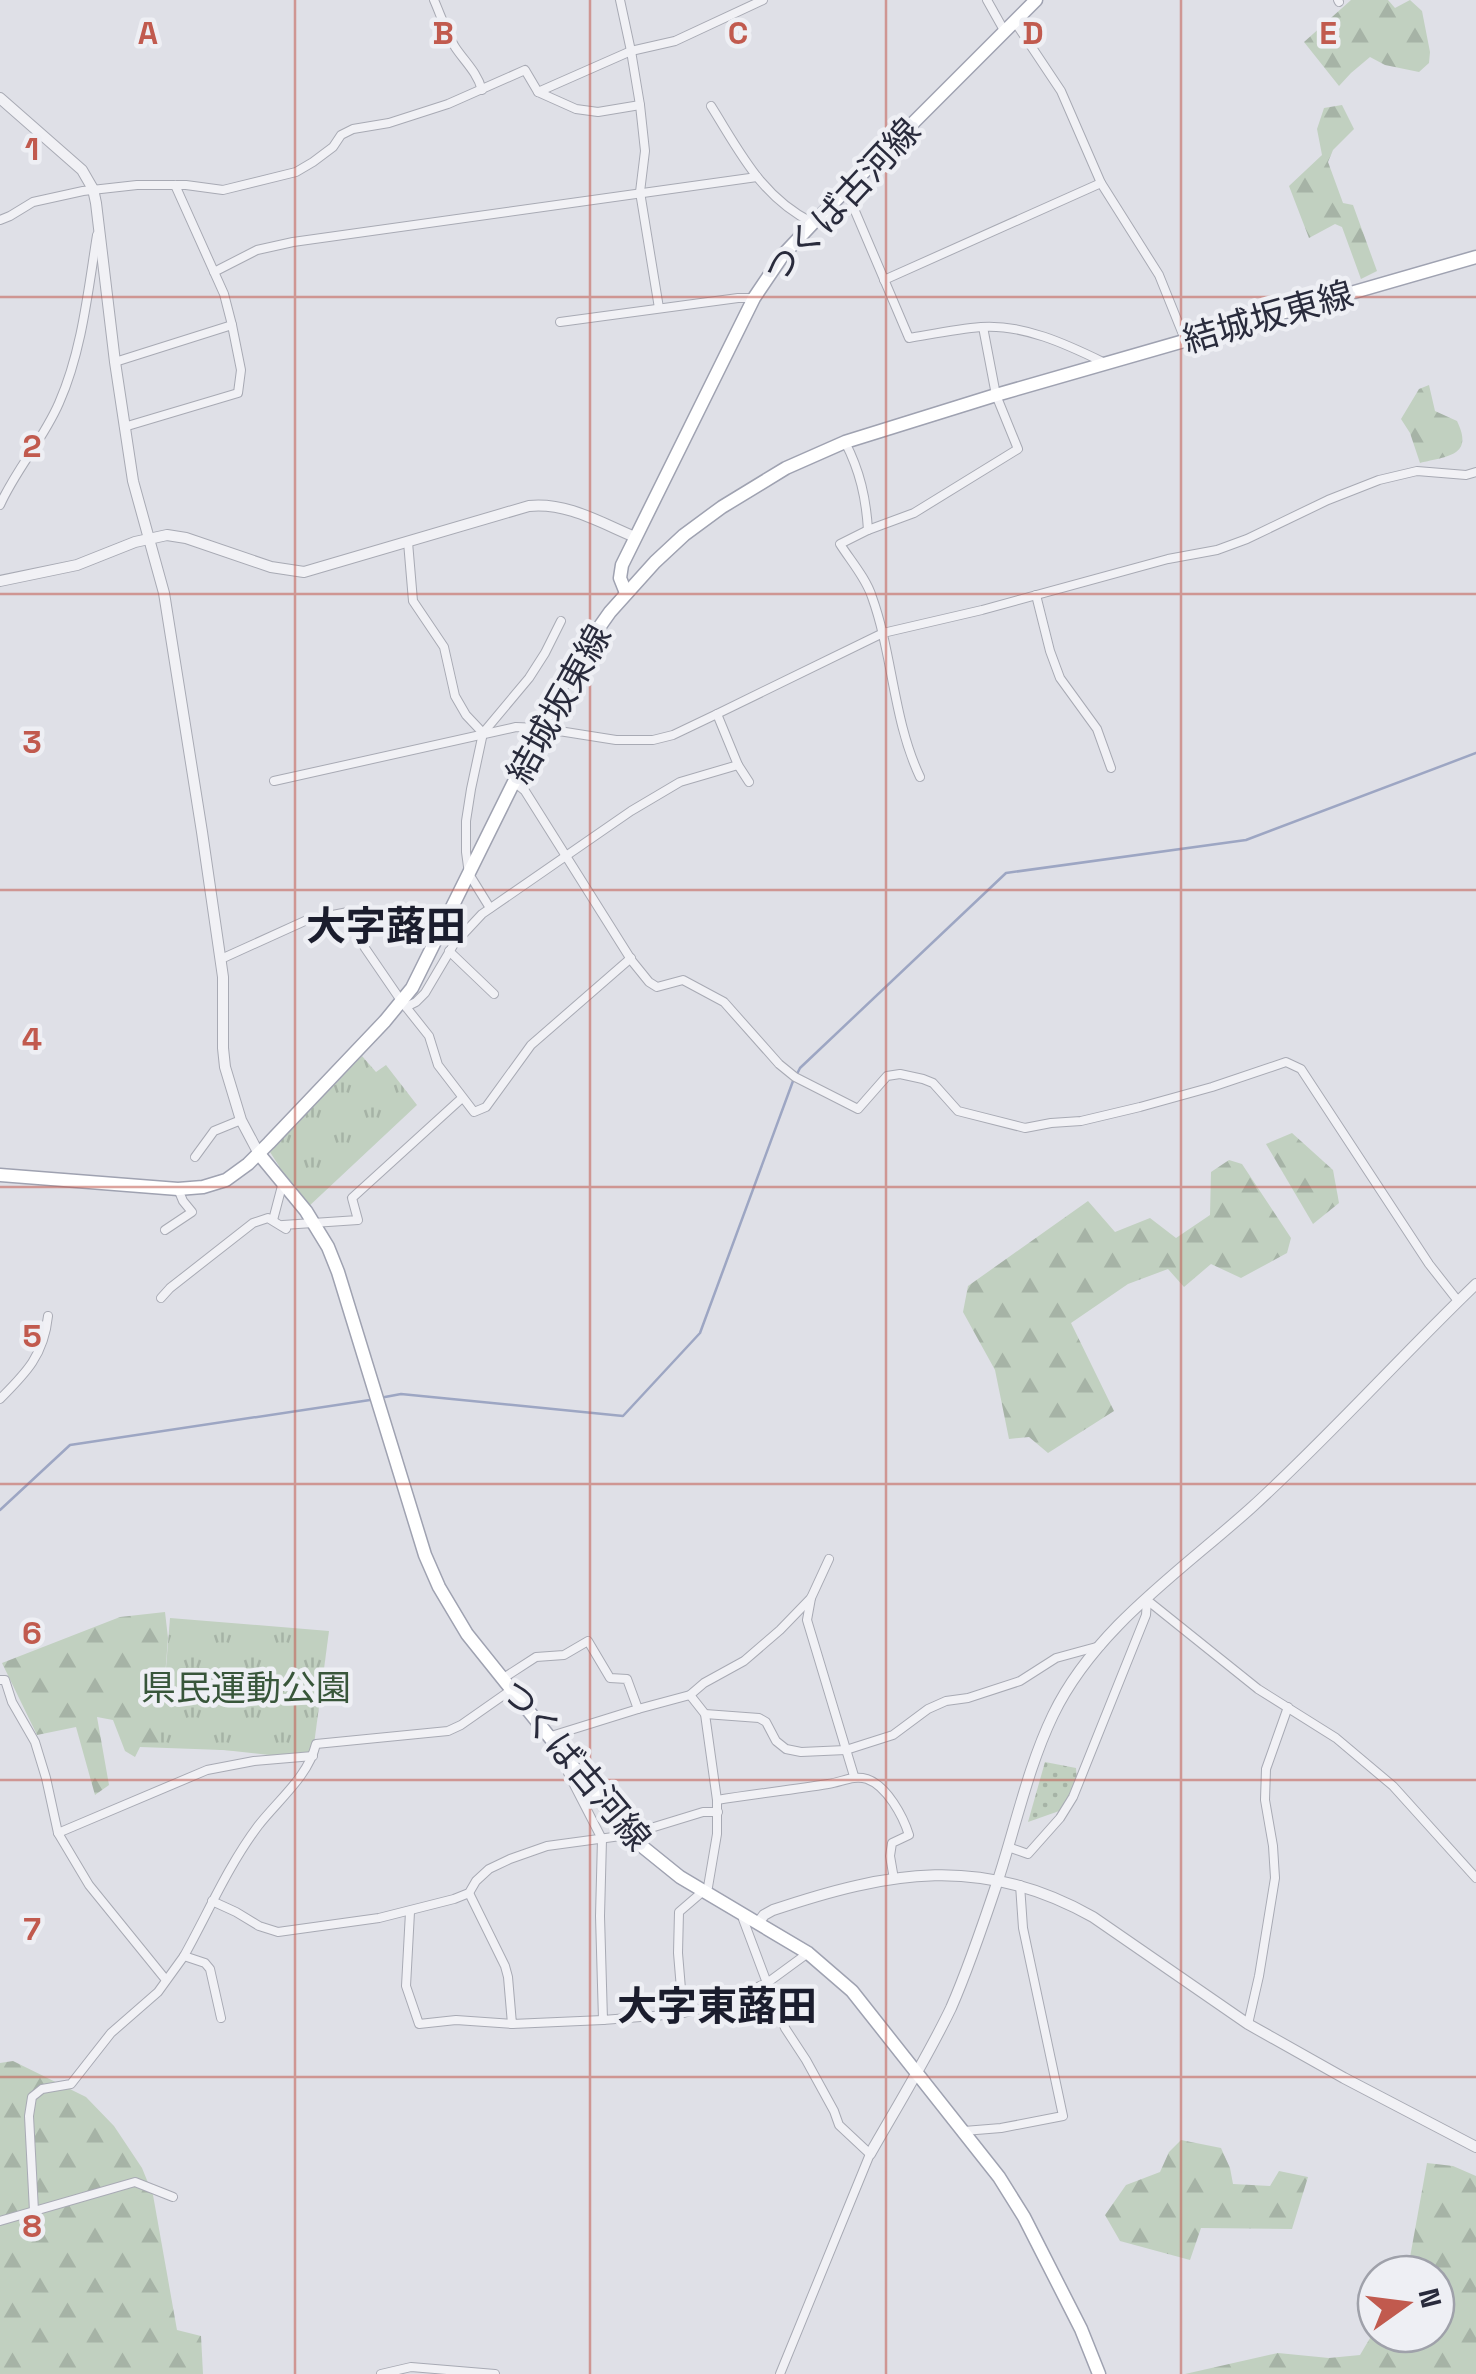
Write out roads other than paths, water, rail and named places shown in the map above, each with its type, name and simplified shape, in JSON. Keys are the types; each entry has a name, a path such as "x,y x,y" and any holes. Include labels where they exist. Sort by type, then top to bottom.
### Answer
{"main road":[{"name":"つくば古河線","path":"626,594 620,572 635,537 754,298 782,255 1036,0"},
{"name":"結城坂東線","path":"0,1175 178,1188 220,1183 259,1154 404,1005 581,653 626,594 669,549 722,506 786,468 845,442 1476,257"},
{"name":"つくば古河線","path":"259,1154 284,1182 328,1247 350,1304 426,1555 456,1618 628,1835 664,1866 808,1953 852,1991 1000,2177 1081,2329 1100,2374"}],"street":[{"path":"434,0 446,30 472,67 482,90"},
{"path":"620,0 640,106 645,152 640,192 659,308"},
{"path":"538,92 631,51 675,40 763,0"},
{"path":"986,0 1061,91 1101,182 1159,275 1186,342"},
{"path":"0,220 33,202 93,190 175,185 223,190 296,172 334,147 342,134 352,129 389,123 482,90 525,70 538,92 576,109 598,112 640,106"},
{"path":"0,98 74,162 93,190 124,427 133,481 164,593 223,978 225,1067 241,1120 259,1154"},
{"path":"711,106 757,177 784,207 813,223"},
{"path":"214,272 257,250 293,242 757,177"},
{"path":"884,280 1101,182"},
{"path":"124,427 238,393 241,370 224,294 175,185"},
{"path":"846,190 909,338 983,327 1010,328 1060,342 1106,364"},
{"path":"0,505 8,486 40,439 67,382 83,322 99,222"},
{"path":"560,322 754,298"},
{"path":"115,362 232,325"},
{"path":"920,777 898,710 884,633 871,592 840,544 914,514 1018,449 996,396 983,327"},
{"path":"845,442 863,486 868,530"},
{"path":"274,781 516,727 616,740 653,740 673,735 884,633 1168,559 1217,550 1378,480 1417,471 1466,475 1476,472"},
{"path":"0,581 77,565 149,537 167,535 271,567 304,572 546,504 564,507 635,537"},
{"path":"408,542 413,601 444,647 454,696 483,733"},
{"path":"1036,596 1060,678 1097,729 1111,768"},
{"path":"490,908 469,874 466,821 483,733 529,678 561,621"},
{"path":"717,714 749,782"},
{"path":"404,1005 416,1002 425,993 449,952 490,908 631,810 680,782 738,765"},
{"path":"514,782 525,790 649,982 656,987 683,980 724,1002 795,1077 858,1110 887,1076 914,1076 934,1083 958,1111 1025,1128 1140,1107 1212,1088 1286,1062 1301,1068 1429,1264 1458,1301"},
{"path":"220,959 306,920 348,912 365,948 426,1030 438,1065 474,1112 486,1106 531,1046 631,958"},
{"path":"449,952 494,994"},
{"path":"161,1298 253,1223 268,1218 285,1228 358,1220 354,1195 462,1098"},
{"path":"195,1157 214,1131 241,1120"},
{"path":"273,1220 284,1182"},
{"path":"165,1230 192,1212 178,1188"},
{"path":"780,2374 870,2154 953,2002 1054,1714 1074,1681 1100,1646 1146,1600 1250,1509 1476,1284"},
{"path":"0,1399 36,1358 48,1316"},
{"path":"829,1559 806,1620 854,1776"},
{"path":"548,1737 690,1695 744,1661 812,1598"},
{"path":"1146,1600 1258,1689 1336,1738 1394,1786 1476,1878"},
{"path":"1008,1848 1028,1854 1073,1798 1146,1615 1146,1600"},
{"path":"34,2210 29,2116 32,2096 42,2088 71,2084 112,2033 148,2002 166,1980 184,1956 258,1827 290,1790 313,1756 316,1744 448,1731 461,1725 536,1657 564,1656 588,1642 610,1678 626,1679 638,1709"},
{"path":"705,1714 759,1718 786,1749 846,1750 892,1735 946,1701 1020,1682 1056,1658 1100,1646"},
{"path":"0,1680 4,1680 35,1742 58,1832 89,1885 166,1980"},
{"path":"683,2013 678,1912 708,1887 718,1812 705,1714 690,1695"},
{"path":"1248,2024 1260,1976 1275,1878 1265,1800 1266,1769 1288,1707"},
{"path":"58,1832 207,1770 254,1760 313,1756"},
{"path":"569,1764 568,1773 602,1839 603,2020"},
{"path":"717,1800 828,1784 854,1776 872,1780 888,1797 909,1835 892,1844 894,1880"},
{"path":"212,1902 278,1932 410,1912 469,1893 489,1869 547,1846 628,1835 703,1812 718,1812"},
{"path":"758,1922 767,1913 872,1882 958,1875 1020,1884 1094,1917 1248,2024 1476,2148"},
{"path":"964,2130 1001,2128 1063,2116 1023,1928 1020,1884"},
{"path":"469,1893 508,1976 512,2024"},
{"path":"410,1912 406,1986 419,2024 456,2020 512,2024 683,2013 722,2004 767,1984 808,1953"},
{"path":"745,1915 747,1931 785,2028 839,2125 870,2154"},
{"path":"184,1956 206,1962 220,2018"},
{"path":"0,2220 136,2182 173,2198"},
{"path":"381,2374 411,2368 495,2374"}],"waterway":[{"path":"797,1074 1006,873 1246,840 1476,753"},
{"path":"385,1397 401,1394 623,1416 700,1333 793,1081"},
{"path":"0,1510 70,1445 370,1400"}],"district":[{"name":"大字蕗田","path":"386,926"},
{"name":"大字東蕗田","path":"717,2006"}],"park label":[{"name":"県民運動公園","path":"246,1688"}]}
